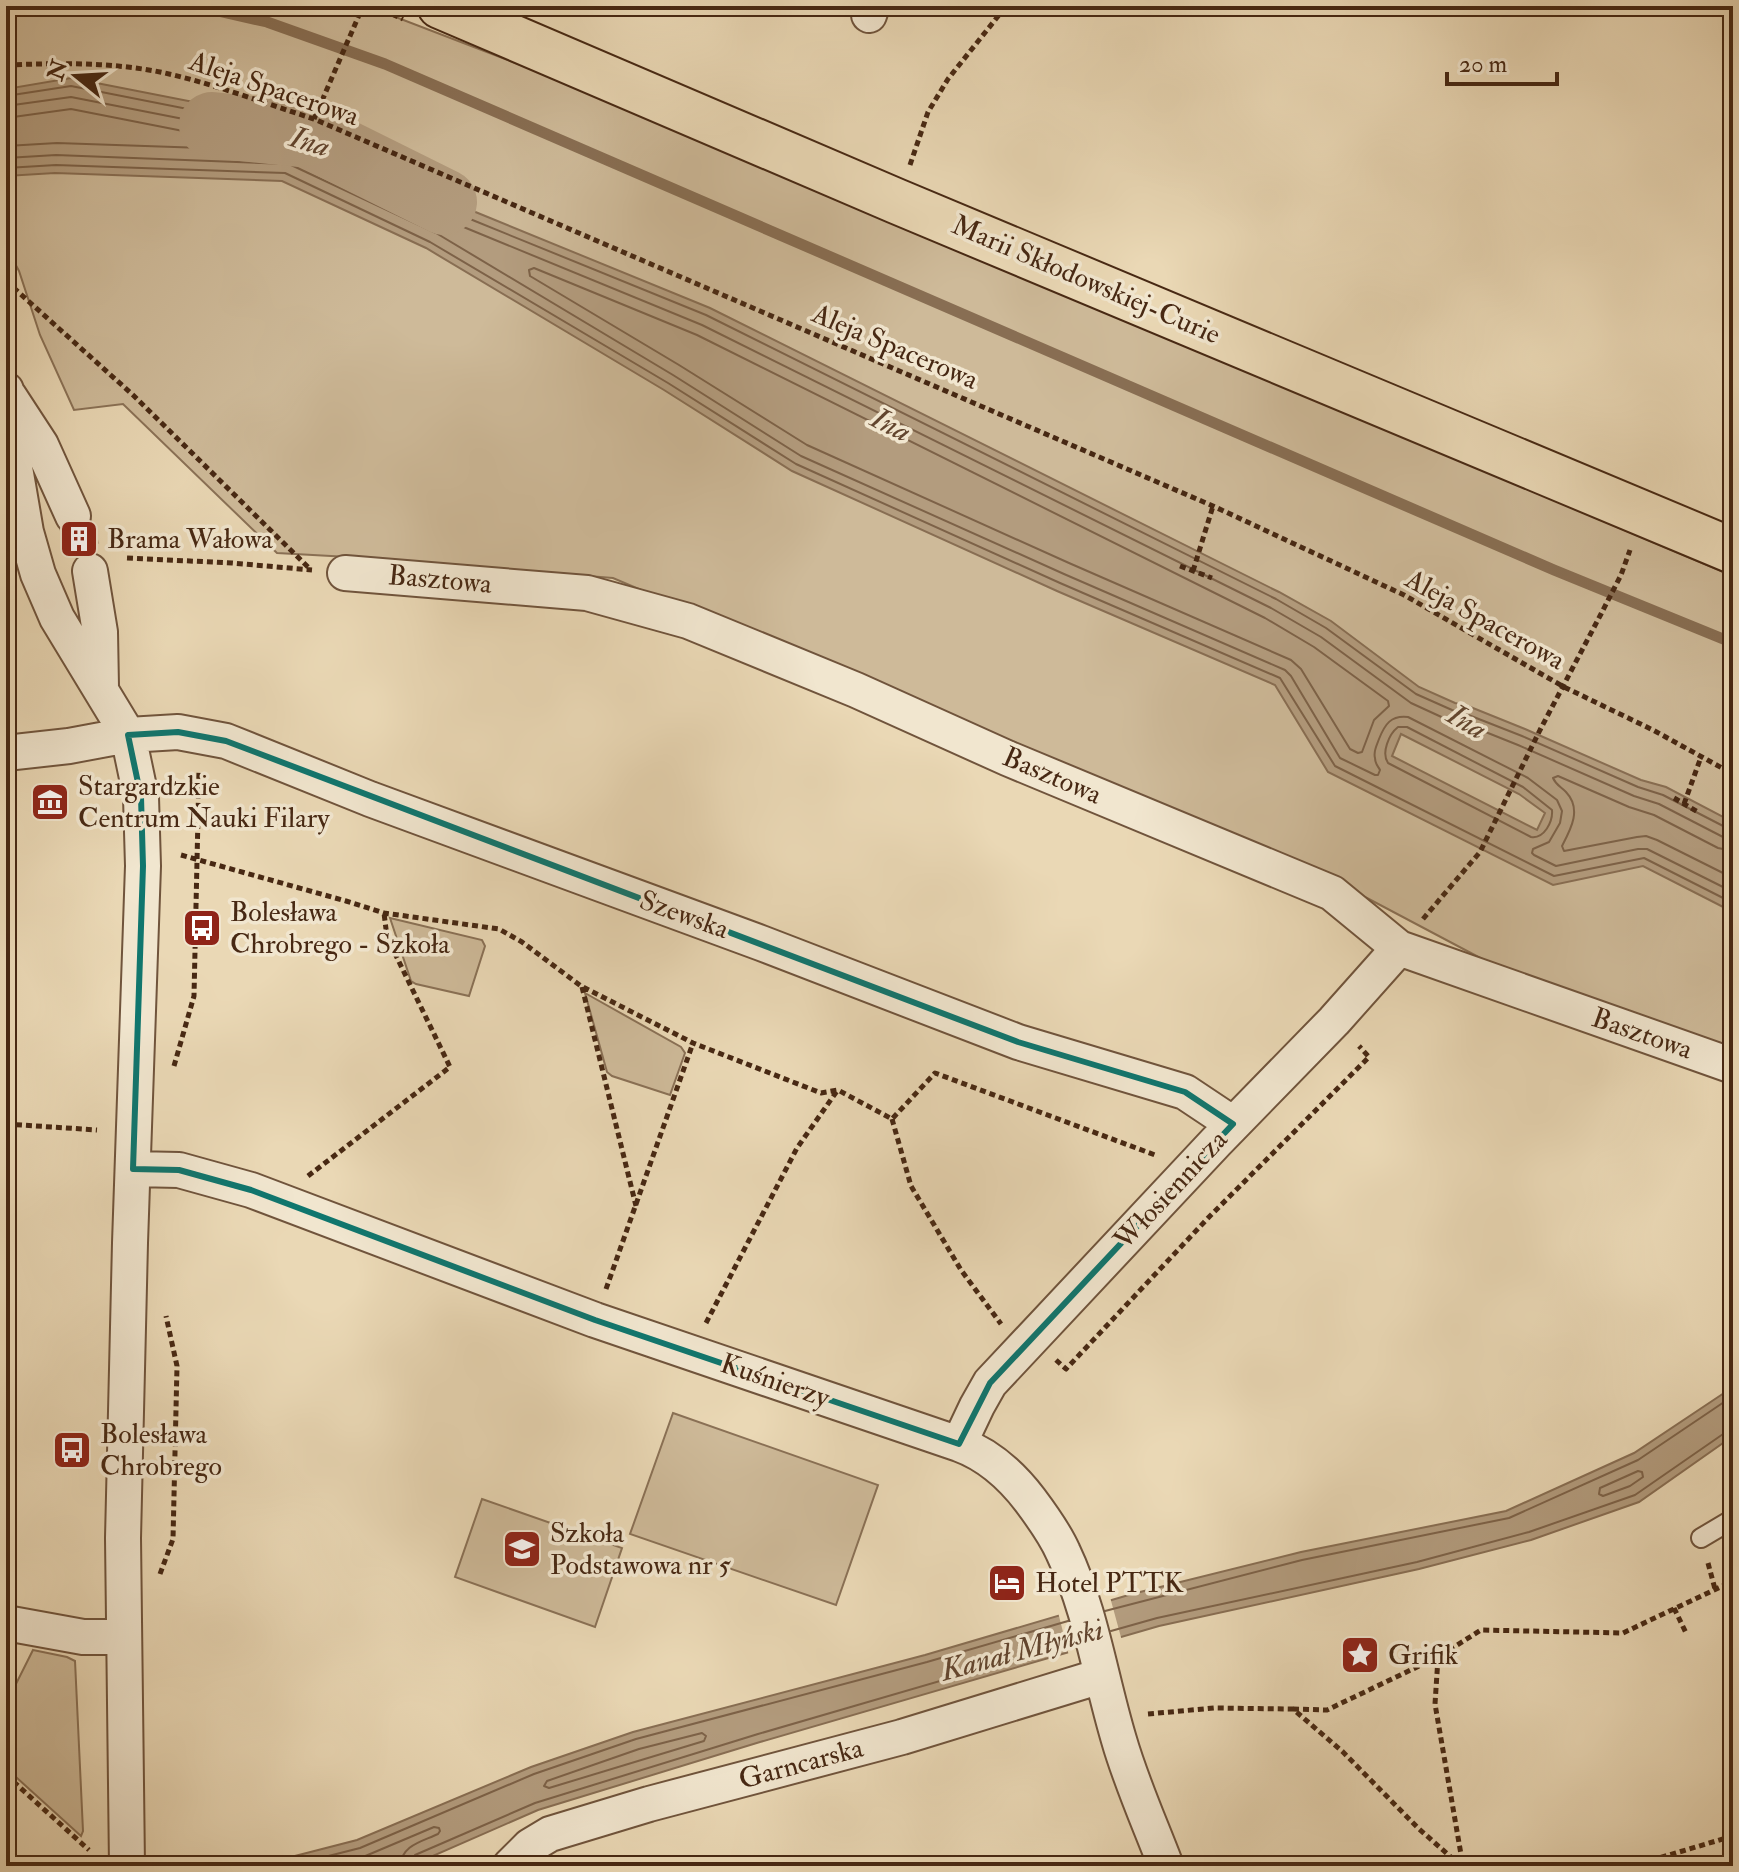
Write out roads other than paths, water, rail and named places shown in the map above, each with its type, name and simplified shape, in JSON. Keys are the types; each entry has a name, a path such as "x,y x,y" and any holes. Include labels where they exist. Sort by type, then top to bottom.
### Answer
{"main road":[{"name":"Marii Skłodowskiej-Curie","path":"440,6 896,201 1733,551"}],"street":[{"path":"6,391 41,445 73,516"},
{"path":"6,391 23,518 38,574 57,618 128,735 141,797 143,866 123,1523 127,1866"},
{"path":"90,571 100,632 101,687"},
{"name":"Basztowa","path":"328,571 587,593 688,621 1332,893 1399,948 1733,1066"},
{"name":"Szewska","path":"6,753 128,735 178,732 226,741 370,799 761,943 1018,1042 1185,1092 1233,1124"},
{"name":"Włosiennicza","path":"959,1444 990,1383 1334,1021 1399,948"},
{"name":"Kuśnierzy","path":"133,1169 179,1170 251,1190 595,1320 978,1451 997,1464 1021,1488 1062,1550 1083,1603 1119,1743 1166,1866"},
{"path":"6,1623 83,1637 123,1637"},
{"name":"Garncarska","path":"510,1866 530,1846 550,1834 649,1804 902,1737 1098,1666"}],"lane":[{"path":"1701,1538 1733,1519"}],"water":[{"path":"71,78 260,115 473,211 710,308 1279,592 1331,621 1419,687 1641,780 1666,787 1733,822 1733,912 1643,866 1553,885 1328,772 1275,685 792,471 664,390 426,248 282,181 55,173 6,176 6,89","holes":["1401,734 1519,794 1545,813 1537,830 1392,756"]},
{"name":"Kanał Młyński","path":"1733,1387 1733,1436 1639,1502 1531,1540 1419,1569 1159,1626 760,1742 538,1810 410,1866 256,1866 357,1840 531,1767 633,1732 925,1655 1132,1594 1301,1552 1506,1511 1634,1453"}],"waterway":[{"path":"196,6 267,22 385,64 1554,570 1733,643"},
{"name":"Ina","path":"212,125 309,135 444,202"}],"tunnel":[{"path":"73,516 90,571"}],"place":[{"name":"Brama Wałowa","path":"79,539"},
{"name":"Stargardzkie Centrum Nauki Filary","path":"50,802"},
{"name":"Bolesława Chrobrego - Szkoła","path":"202,928"},
{"name":"Bolesława Chrobrego","path":"72,1450"},
{"name":"Szkoła Podstawowa nr 5","path":"522,1549"},
{"name":"Hotel PTTK","path":"1007,1583"},
{"name":"Grifik","path":"1360,1655"}]}
